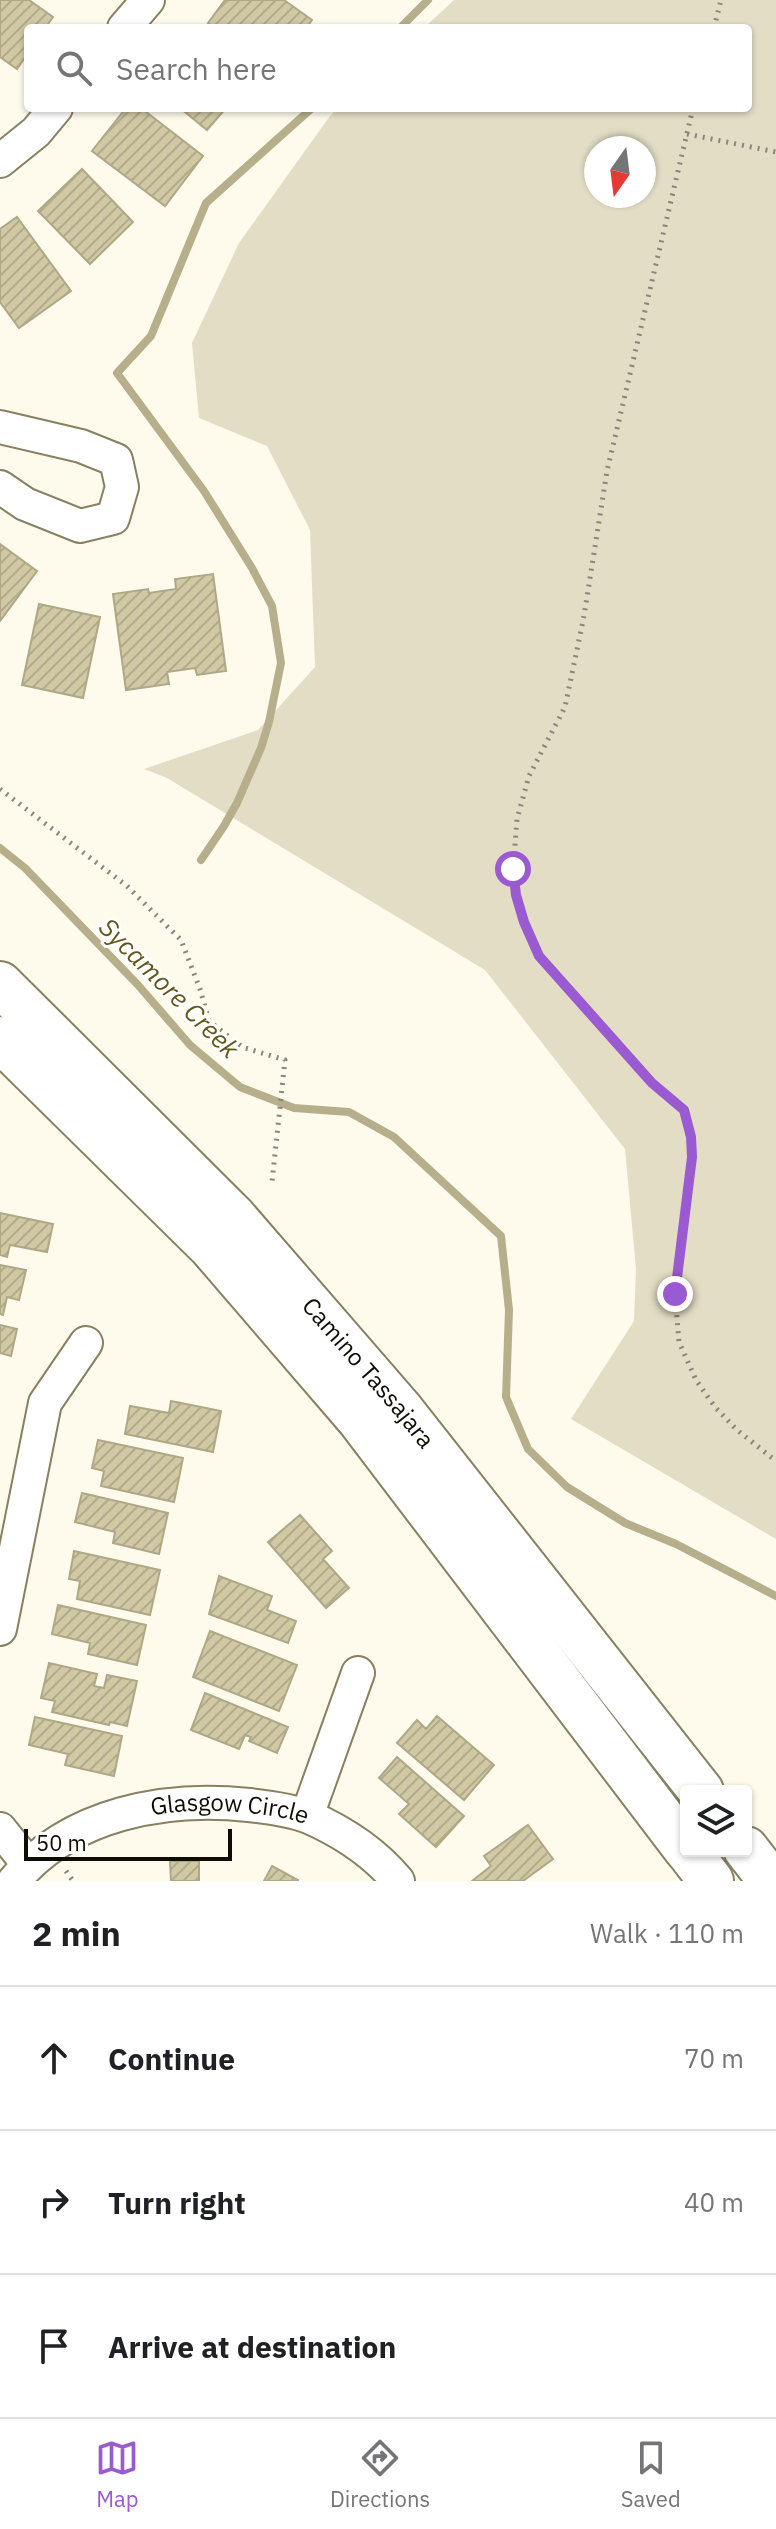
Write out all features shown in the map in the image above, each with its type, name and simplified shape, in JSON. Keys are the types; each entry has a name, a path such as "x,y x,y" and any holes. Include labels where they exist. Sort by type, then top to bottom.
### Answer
{"main road":[{"name":"Camino Tassajara","path":"0,984 233,1216 263,1250 402,1411 696,1785"},
{"name":"Camino Tassajara","path":"0,1039 211,1247 359,1419 680,1841"},
{"name":"Camino Tassajara","path":"692,1857 711,1881"},
{"path":"752,1857 771,1881"}],"street":[{"path":"127,24 148,0"},
{"path":"0,161 36,132 53,112"},
{"path":"0,427 81,446 116,460 122,487 113,518 80,526 25,504 0,487"},
{"path":"0,1629 45,1403 86,1343"},
{"path":"307,1816 358,1673"},
{"name":"Glasgow Circle","path":"21,1873 51,1847 98,1821 151,1806 228,1803 307,1816 356,1842 398,1881"},
{"path":"0,1829 21,1873"}],"path":[{"path":"715,24 721,0"},
{"path":"692,112 607,471 584,616 565,707 529,776 517,819 513,869 524,922 539,956 652,1083 684,1110 692,1157 675,1294 679,1342 696,1380 715,1407 737,1430 776,1461"},
{"path":"687,134 776,152"},
{"path":"0,789 127,886 181,940 209,1021 242,1047 285,1060 272,1182"}],"shaded area":[{"path":"454,0 776,0 776,1539 571,1419 634,1321 636,1269 625,1149 485,970 167,778 144,769 258,730 315,667 310,530 267,446 199,418 192,343 239,243 334,112 752,112 752,24 428,24"}],"building":[{"path":"0,0 29,0 53,17 48,24 24,24 24,59 17,69 0,57"},
{"path":"225,0 284,0 312,20 309,24 208,23"},
{"path":"123,112 146,112 203,156 165,206 92,151"},
{"path":"185,112 223,112 207,130"},
{"path":"82,169 133,222 90,264 38,211"},
{"path":"17,217 71,291 19,328 0,302 0,229"},
{"path":"0,544 37,571 0,621"},
{"path":"213,574 226,671 197,675 195,668 167,672 169,684 126,690 113,594 176,589 175,579"},
{"path":"39,604 100,617 83,698 22,685"},
{"path":"0,1213 53,1224 47,1252 10,1245 7,1257 0,1255"},
{"path":"0,1265 26,1270 19,1300 7,1297 3,1315 0,1314"},
{"path":"0,1325 17,1329 11,1356 0,1353"},
{"path":"171,1401 221,1411 213,1452 125,1434 130,1406 169,1413"},
{"path":"98,1440 183,1458 174,1502 101,1486 104,1471 92,1468"},
{"path":"82,1493 168,1513 159,1554 113,1543 115,1532 75,1522"},
{"path":"300,1515 332,1551 323,1559 349,1588 326,1608 268,1542"},
{"path":"74,1551 160,1570 150,1615 77,1599 80,1581 69,1579"},
{"path":"219,1576 272,1596 267,1610 296,1621 288,1643 209,1614"},
{"path":"58,1605 146,1625 137,1665 88,1654 90,1643 52,1634"},
{"path":"210,1631 297,1665 279,1711 193,1677"},
{"path":"49,1663 97,1674 94,1686 104,1688 107,1675 137,1681 127,1726 52,1712 55,1701 41,1698"},
{"path":"205,1693 288,1727 277,1753 249,1741 251,1737 245,1735 239,1749 191,1730"},
{"path":"437,1716 494,1765 464,1800 397,1743 417,1720 426,1729"},
{"path":"35,1717 122,1736 114,1776 65,1765 68,1754 29,1745"},
{"path":"397,1757 464,1816 436,1847 399,1814 409,1804 379,1778"},
{"path":"528,1825 553,1859 523,1881 472,1881 491,1866 484,1856"},
{"path":"170,1861 199,1861 199,1881 171,1881"},
{"path":"272,1866 298,1880 298,1881 264,1881"}],"waterway":[{"path":"404,24 428,0"},
{"path":"201,860 237,803 269,722 281,663 272,606 204,491 117,373 151,336 206,203 308,112"},
{"name":"Sycamore Creek","path":"0,848 25,868 138,985 190,1045 240,1087 294,1108 349,1112 394,1137 501,1236 509,1310 506,1397 528,1449 567,1487 625,1523 676,1544 776,1596"}],"route":[{"path":"513,869 524,922 539,956 652,1083 684,1110 692,1157 675,1294"}]}
